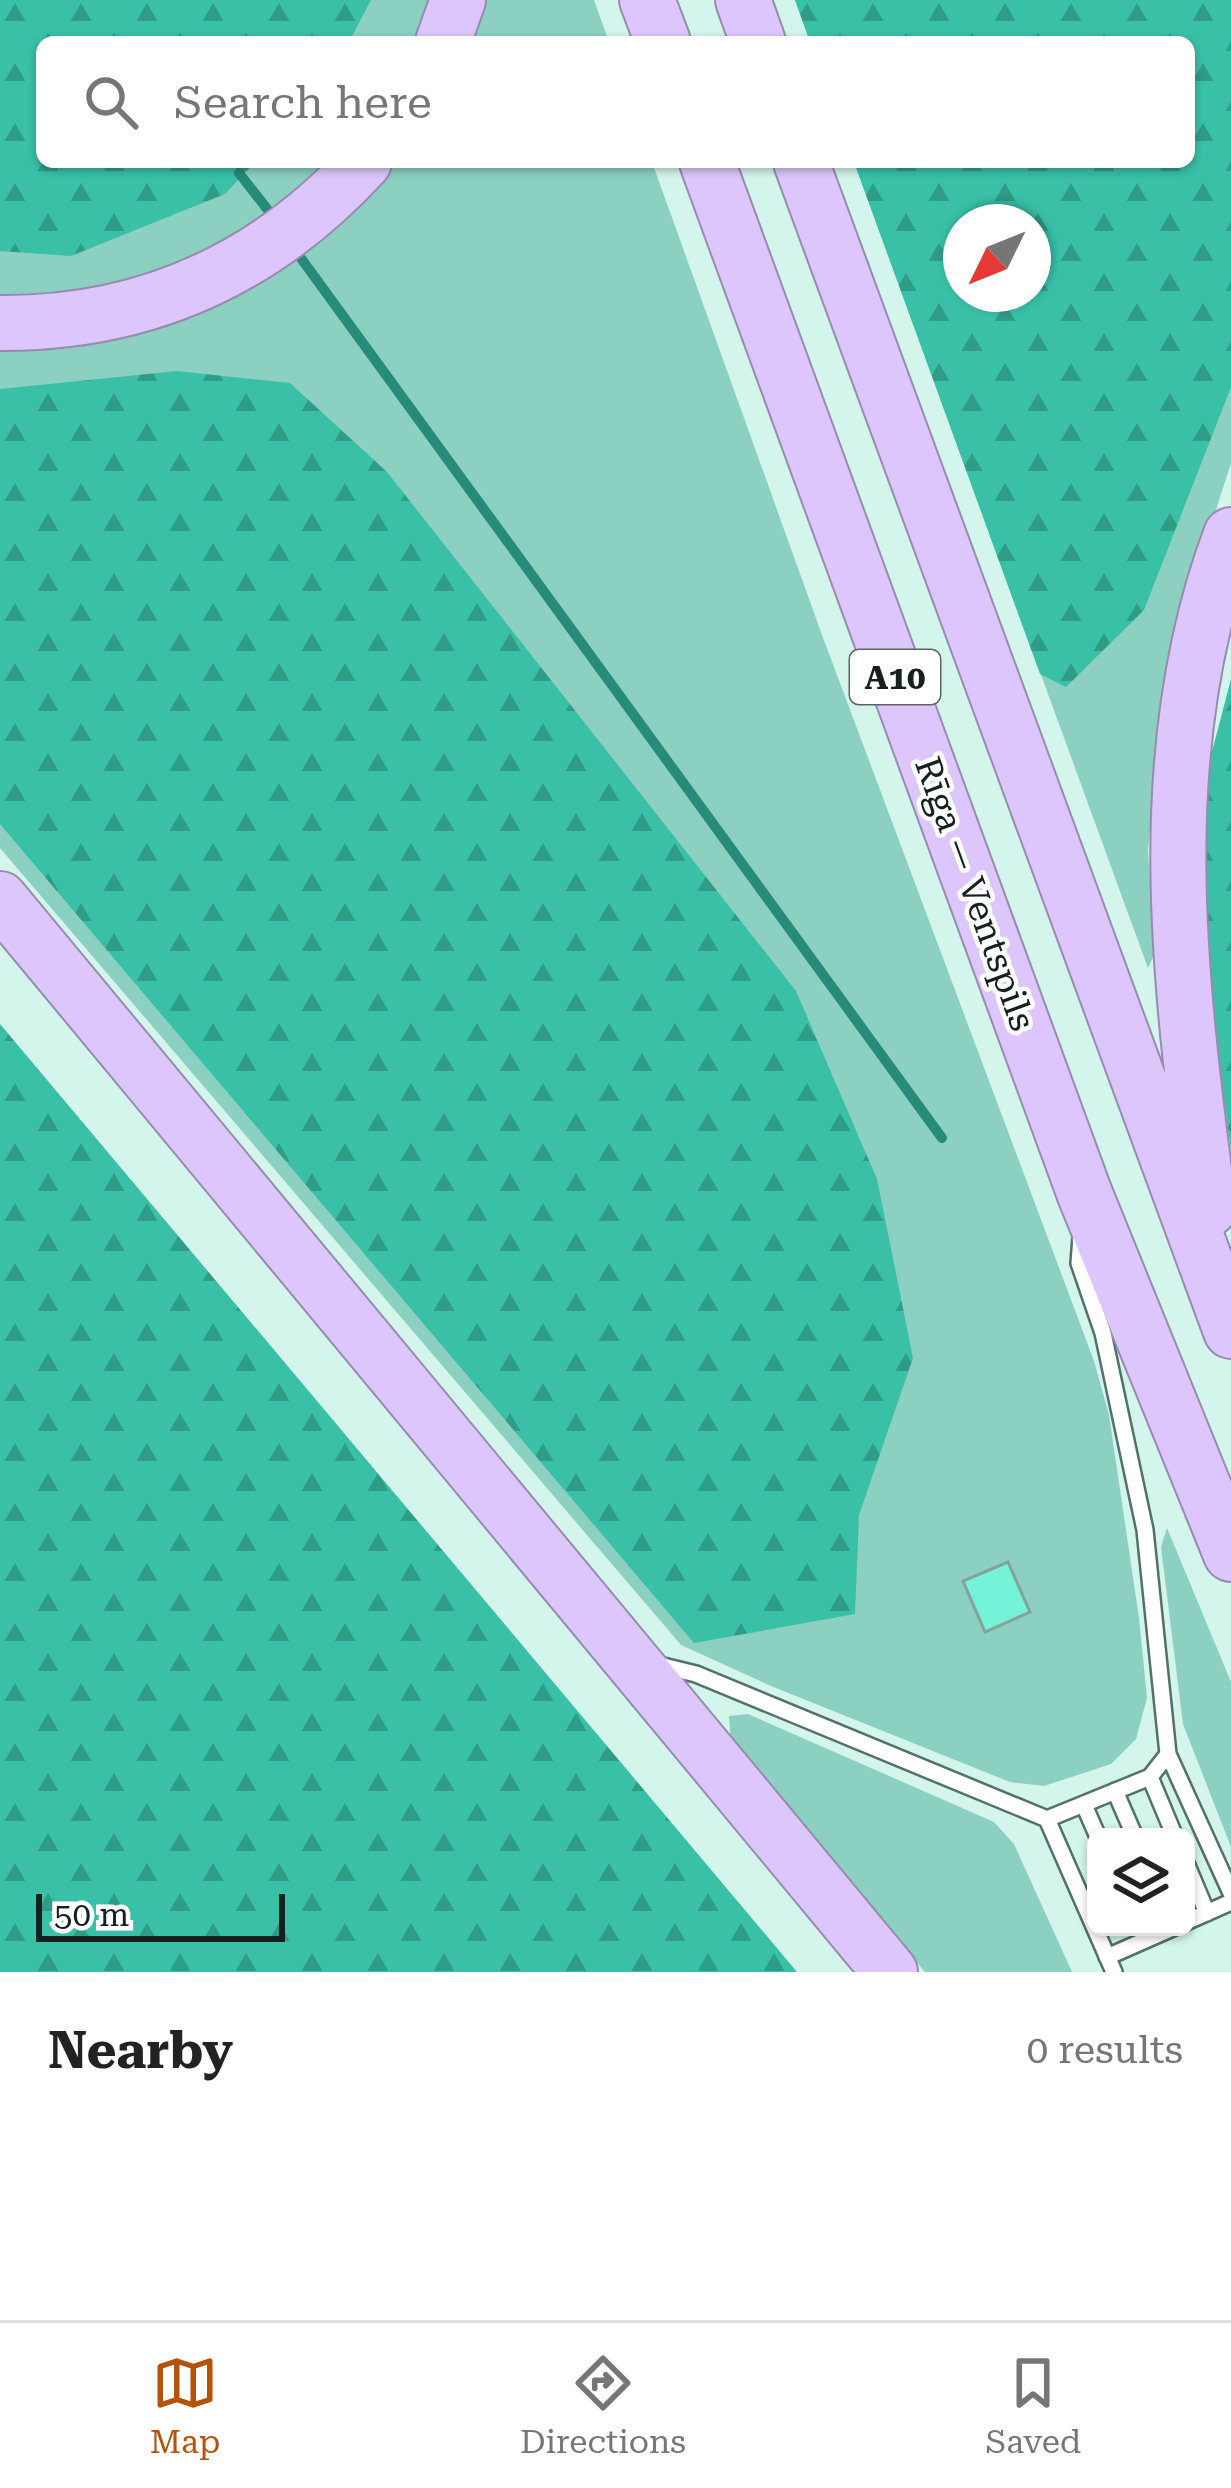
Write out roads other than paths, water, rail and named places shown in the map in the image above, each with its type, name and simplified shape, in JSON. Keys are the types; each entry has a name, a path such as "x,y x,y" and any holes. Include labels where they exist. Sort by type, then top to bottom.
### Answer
{"highway":[{"path":"444,36 458,0"},
{"path":"647,0 660,36"},
{"path":"743,0 756,36"},
{"path":"0,323 34,323 131,309 218,276 277,242 330,199 358,168"},
{"name":"Rīga — Ventspils","path":"708,168 1084,1192 1231,1554"},
{"name":"A10","path":"803,168 1226,1318"},
{"path":"1226,1318 1190,1058 1176,900 1186,703 1231,535"},
{"path":"0,899 890,1972"}],"lane":[{"path":"1084,1192 1079,1263 1109,1355 1145,1530 1168,1754 1231,1893"},
{"path":"629,1657 696,1674 1047,1819 1150,1777 1168,1754"},
{"path":"1150,1777 1171,1828"},
{"path":"1114,1791 1131,1828"},
{"path":"1084,1805 1094,1828"},
{"path":"1047,1819 1110,1964 1138,1936"},
{"path":"1195,1884 1207,1912"},
{"path":"1195,1918 1231,1902"}],"waterway":[{"path":"239,173 271,214"},
{"path":"295,250 942,1138"}]}
